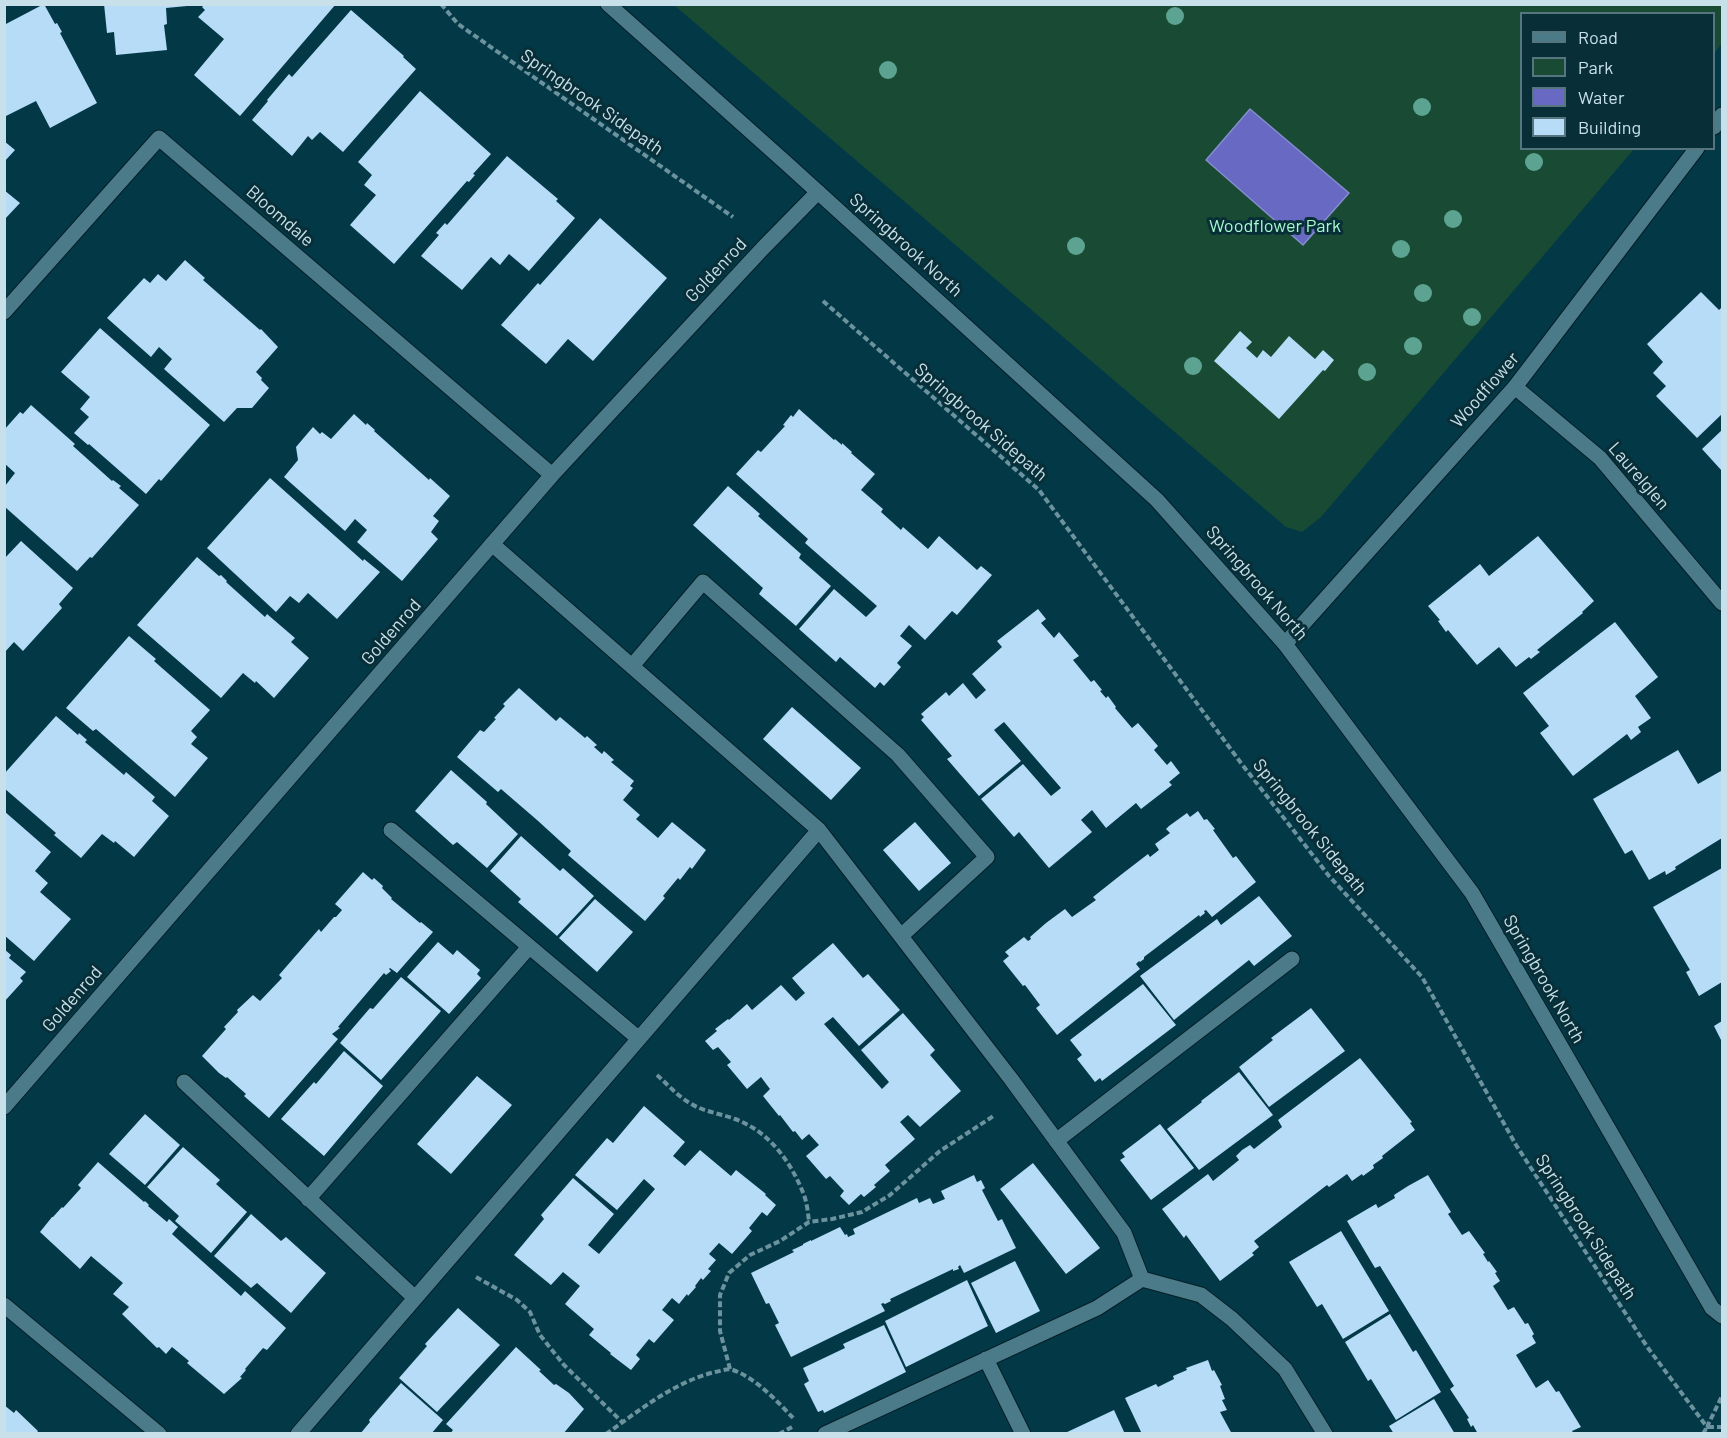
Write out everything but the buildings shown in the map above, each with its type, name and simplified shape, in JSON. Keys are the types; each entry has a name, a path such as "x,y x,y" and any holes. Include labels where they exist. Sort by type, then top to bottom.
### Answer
{"street":[{"name":"Springbrook North","path":"608,4 1157,500 1285,644 1472,893 1712,1308 1722,1316"},
{"name":"Bloomdale","path":"4,312 159,138 552,475"},
{"name":"Woodflower","path":"1285,644 1515,387 1695,150"},
{"name":"Goldenrod","path":"4,1107 552,475 818,192"},
{"name":"Laurelglen","path":"1515,387 1600,458 1722,603"},
{"path":"492,544 819,830 1024,1097 1124,1233 1142,1280"},
{"path":"632,666 703,582 898,755 987,857 901,936"},
{"path":"391,830 638,1038"},
{"path":"298,1434 819,830"},
{"path":"308,1199 529,947"},
{"path":"1056,1141 1292,960"},
{"path":"184,1082 415,1298"},
{"path":"825,1434 1097,1308 1142,1280 1201,1295 1232,1319 1285,1369 1325,1434"},
{"path":"4,1305 154,1432"},
{"path":"987,1359 1023,1434"}],"path":[{"name":"Springbrook Sidepath","path":"441,4 458,24 733,217"},
{"name":"Springbrook Sidepath","path":"822,301 1039,490 1241,763 1329,876 1422,977 1516,1145 1648,1348 1707,1427"},
{"path":"657,1075 686,1101 704,1111 735,1119 759,1131 776,1146 790,1166 805,1197 809,1222"},
{"path":"730,1369 720,1331 720,1295 729,1273 750,1255 780,1241 809,1222 862,1212 890,1195 940,1151 1024,1097"},
{"path":"447,1260 517,1300 530,1312 540,1335 564,1365 622,1422"},
{"path":"606,1434 648,1403 698,1376 730,1369 745,1376 776,1399 798,1423 779,1434"},
{"path":"1703,1434 1722,1396"},
{"path":"1707,1427 1722,1427"}],"green space":[{"name":"Woodflower Park","path":"1722,4 1722,43 1715,53 1715,12 1520,12 1520,150 1633,150 1321,517 1302,532 1286,527 674,5"}],"water":[{"path":"1250,109 1349,193 1303,245 1206,160"}]}
